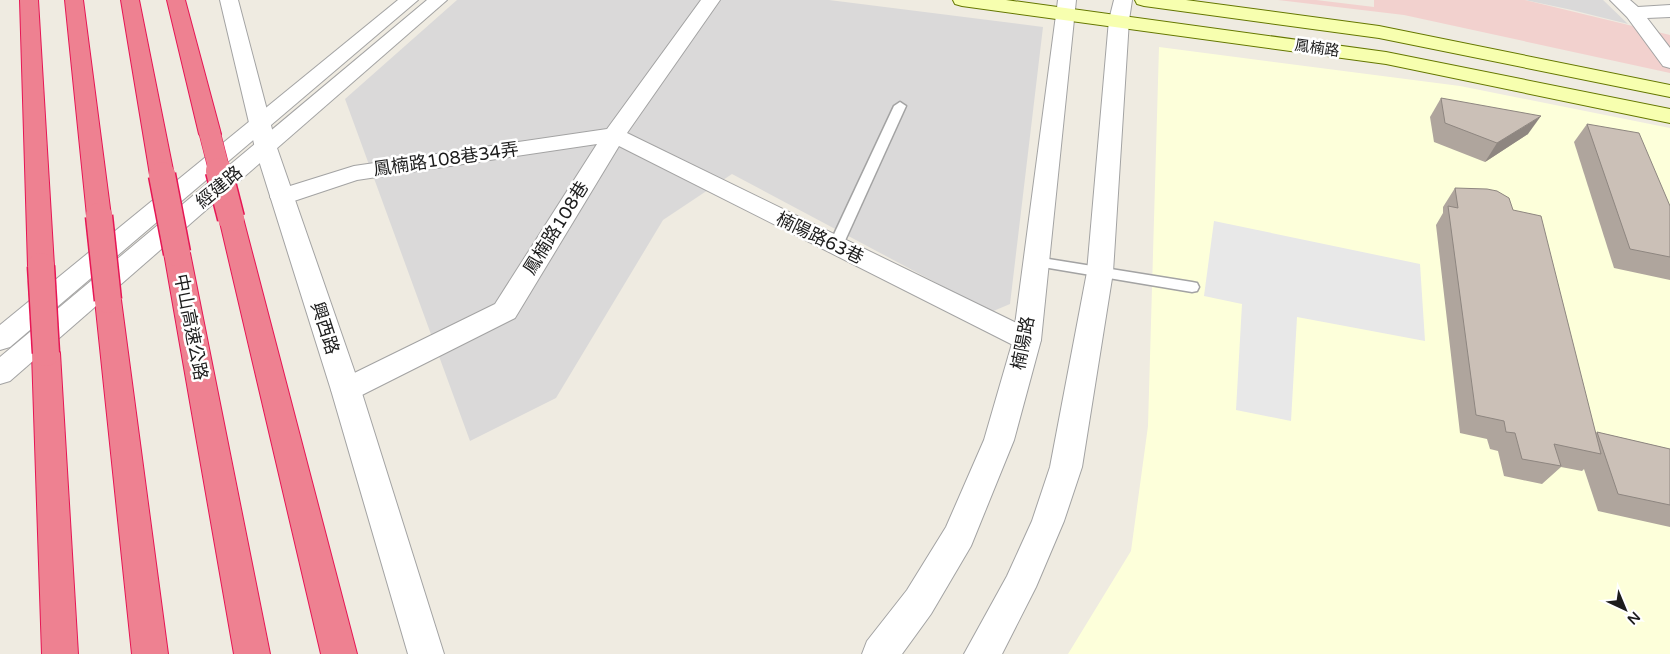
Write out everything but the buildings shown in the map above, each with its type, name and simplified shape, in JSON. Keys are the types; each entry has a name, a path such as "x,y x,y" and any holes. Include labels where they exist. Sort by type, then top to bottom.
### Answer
{"highway":[{"path":"29,0 60,654"},
{"path":"74,0 150,654"},
{"name":"中山高速公路","path":"130,0 252,654"},
{"path":"176,0 339,654"}],"main road":[{"name":"鳳楠路","path":"962,0 1121,10 1386,58 1670,116"},
{"name":"鳳楠路","path":"1144,0 1379,32 1670,91"}],"street":[{"name":"興西路","path":"228,0 263,136 346,390 426,654"},
{"name":"經建路","path":"0,373 263,136 409,0"},
{"name":"經建路","path":"0,340 438,0"},
{"name":"鳳楠路108巷","path":"346,390 505,311 614,135 710,0"},
{"path":"1619,0 1634,13 1669,58"},
{"name":"楠陽路","path":"880,654 919,602 959,536 1000,440 1027,340 1066,6"},
{"path":"982,654 1023,578 1048,521 1066,467 1100,272 1121,10"},
{"path":"1634,13 1670,11"},
{"name":"鳳楠路108巷34弄","path":"282,197 354,173 614,135"},
{"name":"楠陽路63巷","path":"614,135 1027,340"}],"lane":[{"path":"836,245 900,106"},
{"path":"1036,262 1192,287"}],"shaded area":[{"path":"457,0 829,0 1043,27 1010,304 991,312 732,174 663,220 556,398 470,441 345,99"},
{"path":"1278,0 1316,0 1374,7 1374,0 1525,0 1670,35 1670,73 1404,15"},
{"path":"1525,0 1603,0 1628,24 1572,10"},
{"path":"1159,47 1460,86 1670,128 1670,654 1068,654 1131,551 1148,426"},
{"path":"1214,221 1420,264 1425,341 1297,317 1291,421 1236,410 1242,304 1204,296"}]}
